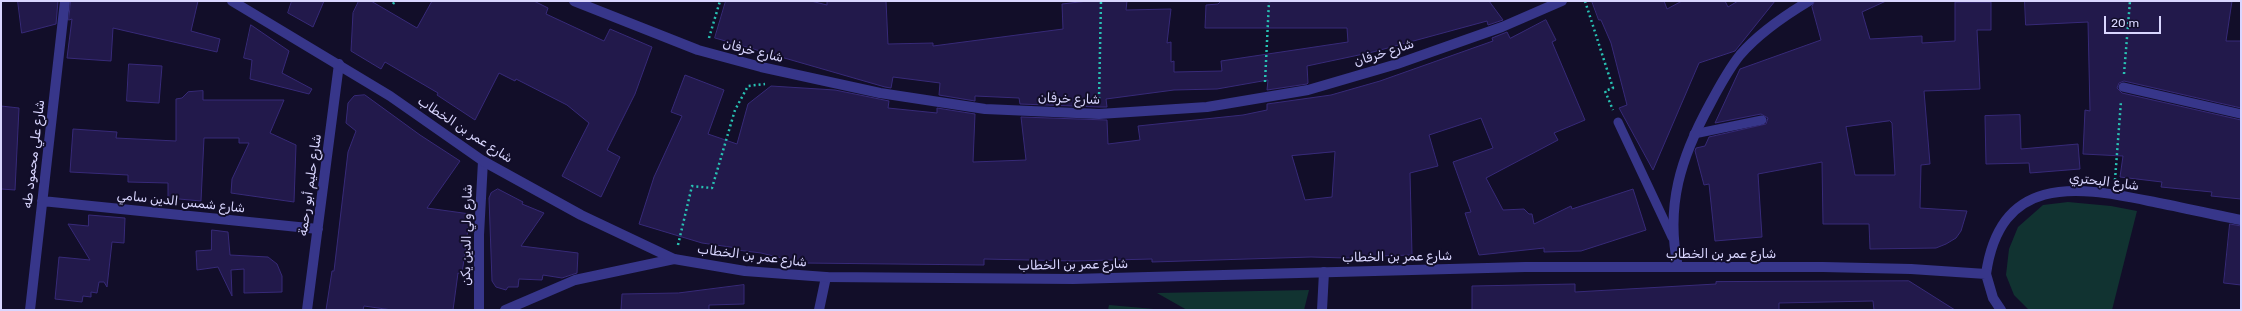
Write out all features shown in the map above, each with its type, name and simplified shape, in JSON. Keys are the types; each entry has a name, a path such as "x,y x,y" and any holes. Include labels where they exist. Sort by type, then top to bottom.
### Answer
{"street":[{"name":"شارع علي محمود طه","path":"30,310 65,1"},
{"name":"شارع عمر بن الخطاب","path":"232,1 390,96 483,161 581,215 674,259 745,271 826,277 1073,279 1324,272 1678,266 1822,266 1912,269 1986,274"},
{"name":"شارع خرفان","path":"574,1 616,19 704,52 783,72 880,93 985,109 1099,114 1207,107 1264,99 1308,90 1397,64 1502,27 1562,1"},
{"path":"1678,266 1672,238 1673,205 1677,183 1694,134 1727,74 1741,55 1782,18 1809,1"},
{"name":"شارع حليم أبو رحمة","path":"307,310 338,64"},
{"name":"شارع ولي الدين يكن","path":"479,310 478,234 483,161"},
{"name":"شارع البحتري","path":"1986,274 1989,253 2001,227 2017,207 2037,196 2057,190 2115,194 2241,220"},
{"name":"شارع شمس الدين سامي","path":"42,201 318,229"},
{"path":"505,310 575,280 674,259"},
{"path":"1322,310 1324,272"},
{"path":"1986,274 1993,298 2002,310"},
{"path":"819,310 826,277"}],"lane":[{"path":"2123,87 2241,114"},
{"path":"1694,134 1762,120"},
{"path":"1618,122 1672,238"}],"path":[{"path":"704,52 720,1"},
{"path":"1099,114 1101,1"},
{"path":"1264,99 1269,1"},
{"path":"1585,1 1613,88 1605,91 1618,122"},
{"path":"674,259 692,186 712,188 735,110 748,86 780,82 783,72"}],"green space":[{"path":"2068,202 2111,206 2137,211 2112,310 2029,310 2014,295 2006,275 2009,249 2018,227 2043,205"},
{"path":"1309,290 1304,310 1187,310 1157,293"},
{"path":"1109,305 1154,309 1108,310"}],"building":[{"path":"18,1 58,1 56,24 22,33"},
{"path":"71,1 198,1 191,31 220,39 217,52 113,28 111,61 67,58 72,19 69,20"},
{"path":"292,1 324,1 313,27 288,13"},
{"path":"359,1 371,1 417,28 432,1 534,1 548,8 546,14 604,41 610,29 652,47 635,94 607,150 620,157 601,197 562,176 589,123 567,105 516,79 515,81 499,73 475,120 437,95 438,93 385,62 381,69 351,51 353,13"},
{"path":"726,1 811,1 827,5 827,1 886,1 888,44 933,43 933,46 1063,29 1062,4 1088,1 1127,1 1126,10 1171,9 1167,43 1171,42 1171,62 1174,61 1174,72 1222,71 1221,61 1348,42 1347,28 1205,28 1206,5 1218,4 1221,1 1489,1 1503,20 1488,25 1487,21 1373,52 1307,66 1307,84 1267,90 1268,80 1217,89 1174,90 1106,99 1107,107 1099,107 1020,104 1019,98 975,96 975,101 939,95 940,83 893,77 891,88 885,87 715,38"},
{"path":"1592,1 1664,1 1667,9 1682,1 1725,1 1728,7 1738,1 1775,1 1735,51 1699,63 1653,170 1619,108 1627,105 1611,43 1601,20 1599,20"},
{"path":"1815,1 1886,1 1862,12 1870,39 1922,36 1922,43 1955,41 1955,2 1991,2 1991,30 1977,30 1980,89 1924,91 1930,164 1921,165 1920,208 1967,211 1961,231 1956,238 1946,244 1936,248 1870,249 1869,224 1823,224 1822,162 1758,174 1762,237 1715,241 1709,184 1704,185 1695,151 1696,148 1705,146 1709,137 1766,124 1768,118 1761,114 1715,123 1740,69 1821,40 1812,7","holes":["1890,121 1892,123 1895,175 1855,175 1846,127"]},
{"path":"2025,1 2232,1 2226,41 2241,41 2241,108 2124,81 2119,83 2117,88 2122,93 2241,120 2241,199 2211,196 2212,192 2161,187 2162,182 2120,177 2123,156 2083,154 2085,110 2090,111 2088,22 2026,25"},
{"path":"1546,20 1556,40 1552,42 1585,120 1554,133 1558,140 1486,178 1503,210 1524,209 1529,214 1532,214 1534,224 1571,206 1572,209 1633,189 1646,230 1581,251 1544,252 1544,248 1479,255 1465,213 1471,212 1453,162 1493,148 1481,118 1429,135 1438,166 1410,173 1412,255 1380,256 1380,259 1311,257 1152,262 1152,259 1073,261 984,259 984,265 803,263 761,253 737,250 737,248 702,243 639,224 654,177 682,116 671,112 685,75 724,90 708,134 737,144 748,104 771,86 835,90 889,101 888,108 937,113 937,108 975,114 973,162 1026,160 1021,117 1107,120 1108,144 1140,140 1138,126 1243,115 1267,110 1267,104 1331,95 1380,81 1493,41 1492,38 1507,32 1510,38","holes":["1335,152 1332,197 1305,200 1292,156"]},
{"path":"251,25 289,51 282,73 312,89 309,94 250,79 252,60 244,58"},
{"path":"129,64 162,66 159,103 127,101"},
{"path":"203,91 203,100 284,100 270,133 296,145 294,202 231,193 232,179 249,143 239,143 239,138 204,138 201,201 168,198 168,183 128,182 128,175 70,172 73,129 117,132 116,138 176,141 176,99 182,98 188,92"},
{"path":"365,95 420,135 460,161 427,208 470,214 462,274 458,273 453,310 392,310 364,306 363,310 326,310 332,271 334,271 348,152 356,131 346,123 348,103 354,96"},
{"path":"1,106 19,108 15,190 1,189"},
{"path":"2020,115 2021,149 2078,144 2080,169 2030,173 2029,163 1986,164 1985,116"},
{"path":"498,189 523,202 522,204 544,213 521,246 578,253 577,273 562,278 543,275 542,280 519,279 518,287 508,287 506,290 496,287 492,281 489,198 491,193"},
{"path":"89,215 125,218 124,243 112,242 107,287 104,282 99,282 97,293 91,292 91,297 83,296 82,302 55,299 59,257 90,260 68,224 88,226"},
{"path":"2230,224 2241,226 2241,285 2224,283"},
{"path":"212,230 228,232 230,255 268,257 277,264 282,276 282,292 244,293 244,269 231,270 232,296 218,267 197,270 196,251 211,250"},
{"path":"1909,281 1955,310 1874,310 1873,301 1779,303 1779,310 1472,310 1472,286 1575,284 1575,292 1716,284 1716,282"},
{"path":"744,285 744,304 709,305 709,310 621,310 622,294 678,293"}]}
